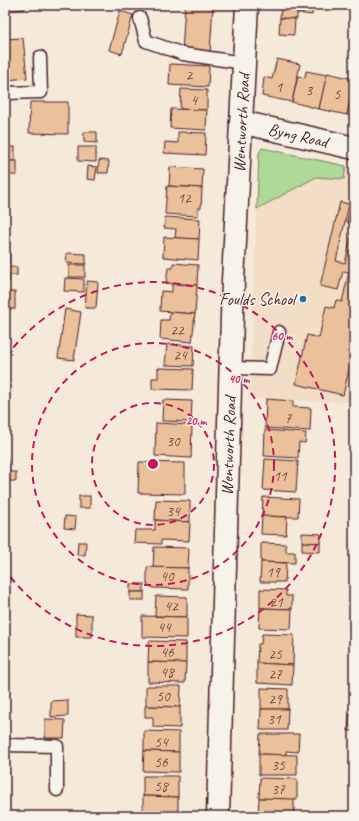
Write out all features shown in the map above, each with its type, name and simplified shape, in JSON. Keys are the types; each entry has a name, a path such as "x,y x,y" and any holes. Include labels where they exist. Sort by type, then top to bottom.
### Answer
{"street":[{"name":"Wentworth Road","path":"218,816 233,280 247,5"},
{"name":"Byng Road","path":"241,122 354,148"}],"lane":[{"path":"140,18 146,41 183,54 244,63"},
{"path":"5,92 41,92 40,57"},
{"path":"231,368 270,368 279,332"},
{"path":"5,745 57,746 57,790"}],"shaded area":[{"name":"Foulds School","path":"262,148 354,168 354,403 249,398 259,153"}],"green space":[{"path":"262,148 346,166 344,179 316,177 257,209 259,153"}],"building":[{"path":"5,5 24,5 25,9 5,11"},
{"path":"185,5 213,5 210,53 182,51"},
{"path":"281,5 297,5 297,19 280,18"},
{"path":"299,5 313,5 312,15 297,13"},
{"path":"120,11 133,15 122,54 109,50"},
{"path":"280,18 295,19 294,35 279,34"},
{"path":"23,38 27,78 7,80 5,39"},
{"path":"277,59 300,64 292,102 262,96 264,77 272,79"},
{"path":"170,64 209,66 208,87 169,85"},
{"path":"306,71 327,75 319,109 292,102 298,76 305,78"},
{"path":"327,73 354,79 347,115 319,109"},
{"path":"181,89 207,90 207,110 180,109"},
{"path":"5,99 8,99 8,108 5,108"},
{"path":"30,102 68,102 68,134 29,133"},
{"path":"349,105 354,107 354,116 347,115"},
{"path":"171,109 207,110 206,130 170,128"},
{"path":"84,132 97,132 97,143 84,142"},
{"path":"178,132 206,133 205,155 164,153 165,142 178,143"},
{"path":"5,147 15,147 15,161 5,161"},
{"path":"78,147 96,147 96,162 78,161"},
{"path":"99,160 109,161 108,173 98,173"},
{"path":"5,161 17,161 17,175 5,175"},
{"path":"88,166 97,167 95,180 87,179"},
{"path":"170,167 203,169 202,188 169,186"},
{"path":"167,186 202,188 201,208 198,208 198,216 165,214"},
{"path":"6,187 6,207 5,207"},
{"path":"340,202 349,204 336,261 345,263 354,225 354,335 351,345 354,345 354,349 343,395 296,384 307,335 319,338 326,306 334,308 336,300 342,302 349,272 343,271 338,290 320,286"},
{"path":"351,204 354,205 354,223 347,222"},
{"path":"165,217 200,219 199,239 175,238 176,229 164,228"},
{"path":"164,237 199,239 198,260 163,257"},
{"path":"5,244 9,244 9,251 5,251"},
{"path":"5,251 9,251 9,263 5,263"},
{"path":"67,253 86,254 86,264 66,263"},
{"path":"173,263 198,265 197,285 166,283 168,268 173,268"},
{"path":"69,265 85,265 85,277 69,277"},
{"path":"5,267 17,267 17,275 5,275"},
{"path":"5,275 9,275 9,282 5,282"},
{"path":"65,278 84,279 84,292 64,291"},
{"path":"87,281 98,282 96,308 85,308"},
{"path":"172,284 197,285 195,314 160,311 161,291 172,292"},
{"path":"5,292 15,292 15,309 5,309"},
{"path":"65,309 81,312 74,360 58,358"},
{"path":"170,312 195,314 192,342 160,339 161,320 169,320"},
{"path":"167,344 194,346 193,366 165,365"},
{"path":"158,368 193,369 192,390 152,389 152,378 158,378"},
{"path":"266,399 293,401 293,407 311,408 310,431 265,428"},
{"path":"163,400 192,401 191,422 162,421"},
{"path":"5,408 7,408 6,420 5,420"},
{"path":"156,423 192,425 191,458 155,456"},
{"path":"265,430 306,433 305,443 299,442 298,458 264,456"},
{"path":"265,459 298,461 296,492 263,490"},
{"path":"5,460 8,460 8,472 5,472"},
{"path":"139,462 185,463 185,494 138,493"},
{"path":"5,472 16,472 16,481 5,481"},
{"path":"79,496 90,496 90,508 79,508"},
{"path":"263,497 299,499 298,517 262,516"},
{"path":"156,500 190,501 190,522 155,520"},
{"path":"65,516 76,517 75,529 64,528"},
{"path":"262,516 287,517 286,535 261,534"},
{"path":"155,520 190,522 189,541 161,540 161,544 134,543 135,530 155,530"},
{"path":"302,533 321,534 320,543 302,542"},
{"path":"78,542 86,542 85,555 77,555"},
{"path":"302,542 320,543 320,552 302,551"},
{"path":"261,543 286,544 286,552 295,552 295,563 261,562"},
{"path":"154,547 189,548 188,568 153,568"},
{"path":"261,562 286,563 285,582 260,582"},
{"path":"147,567 188,568 188,589 153,588 147,584"},
{"path":"130,584 144,584 144,592 130,592"},
{"path":"260,589 286,590 286,596 292,596 292,609 260,608"},
{"path":"130,592 144,592 144,600 130,600"},
{"path":"156,596 187,597 187,617 155,616"},
{"path":"260,608 292,609 291,629 259,628"},
{"path":"76,614 92,615 92,637 76,637"},
{"path":"142,616 187,617 187,638 142,637"},
{"path":"262,634 294,635 293,665 257,663 258,644 261,644"},
{"path":"149,641 186,642 186,663 148,662"},
{"path":"148,662 186,663 185,683 148,682"},
{"path":"257,663 293,665 292,685 257,683"},
{"path":"146,686 181,686 180,707 146,706"},
{"path":"261,688 288,689 288,709 261,709"},
{"path":"68,700 68,716 51,717 51,701"},
{"path":"145,706 180,707 180,728 153,727 153,717 145,717"},
{"path":"261,709 288,709 287,730 260,730"},
{"path":"349,714 354,714 354,731 348,731"},
{"path":"45,719 65,720 64,738 45,738"},
{"path":"144,731 179,732 179,752 144,751"},
{"path":"260,734 299,734 298,752 286,751 286,755 259,754"},
{"path":"144,751 179,752 179,772 143,771"},
{"path":"259,754 297,755 297,775 259,775"},
{"path":"143,776 178,776 178,797 143,796"},
{"path":"260,778 297,779 297,800 259,798"},
{"path":"143,796 178,797 178,816 143,816"},
{"path":"259,798 294,799 294,816 258,816"}],"place":[{"name":"Foulds School","path":"303,299"}]}
